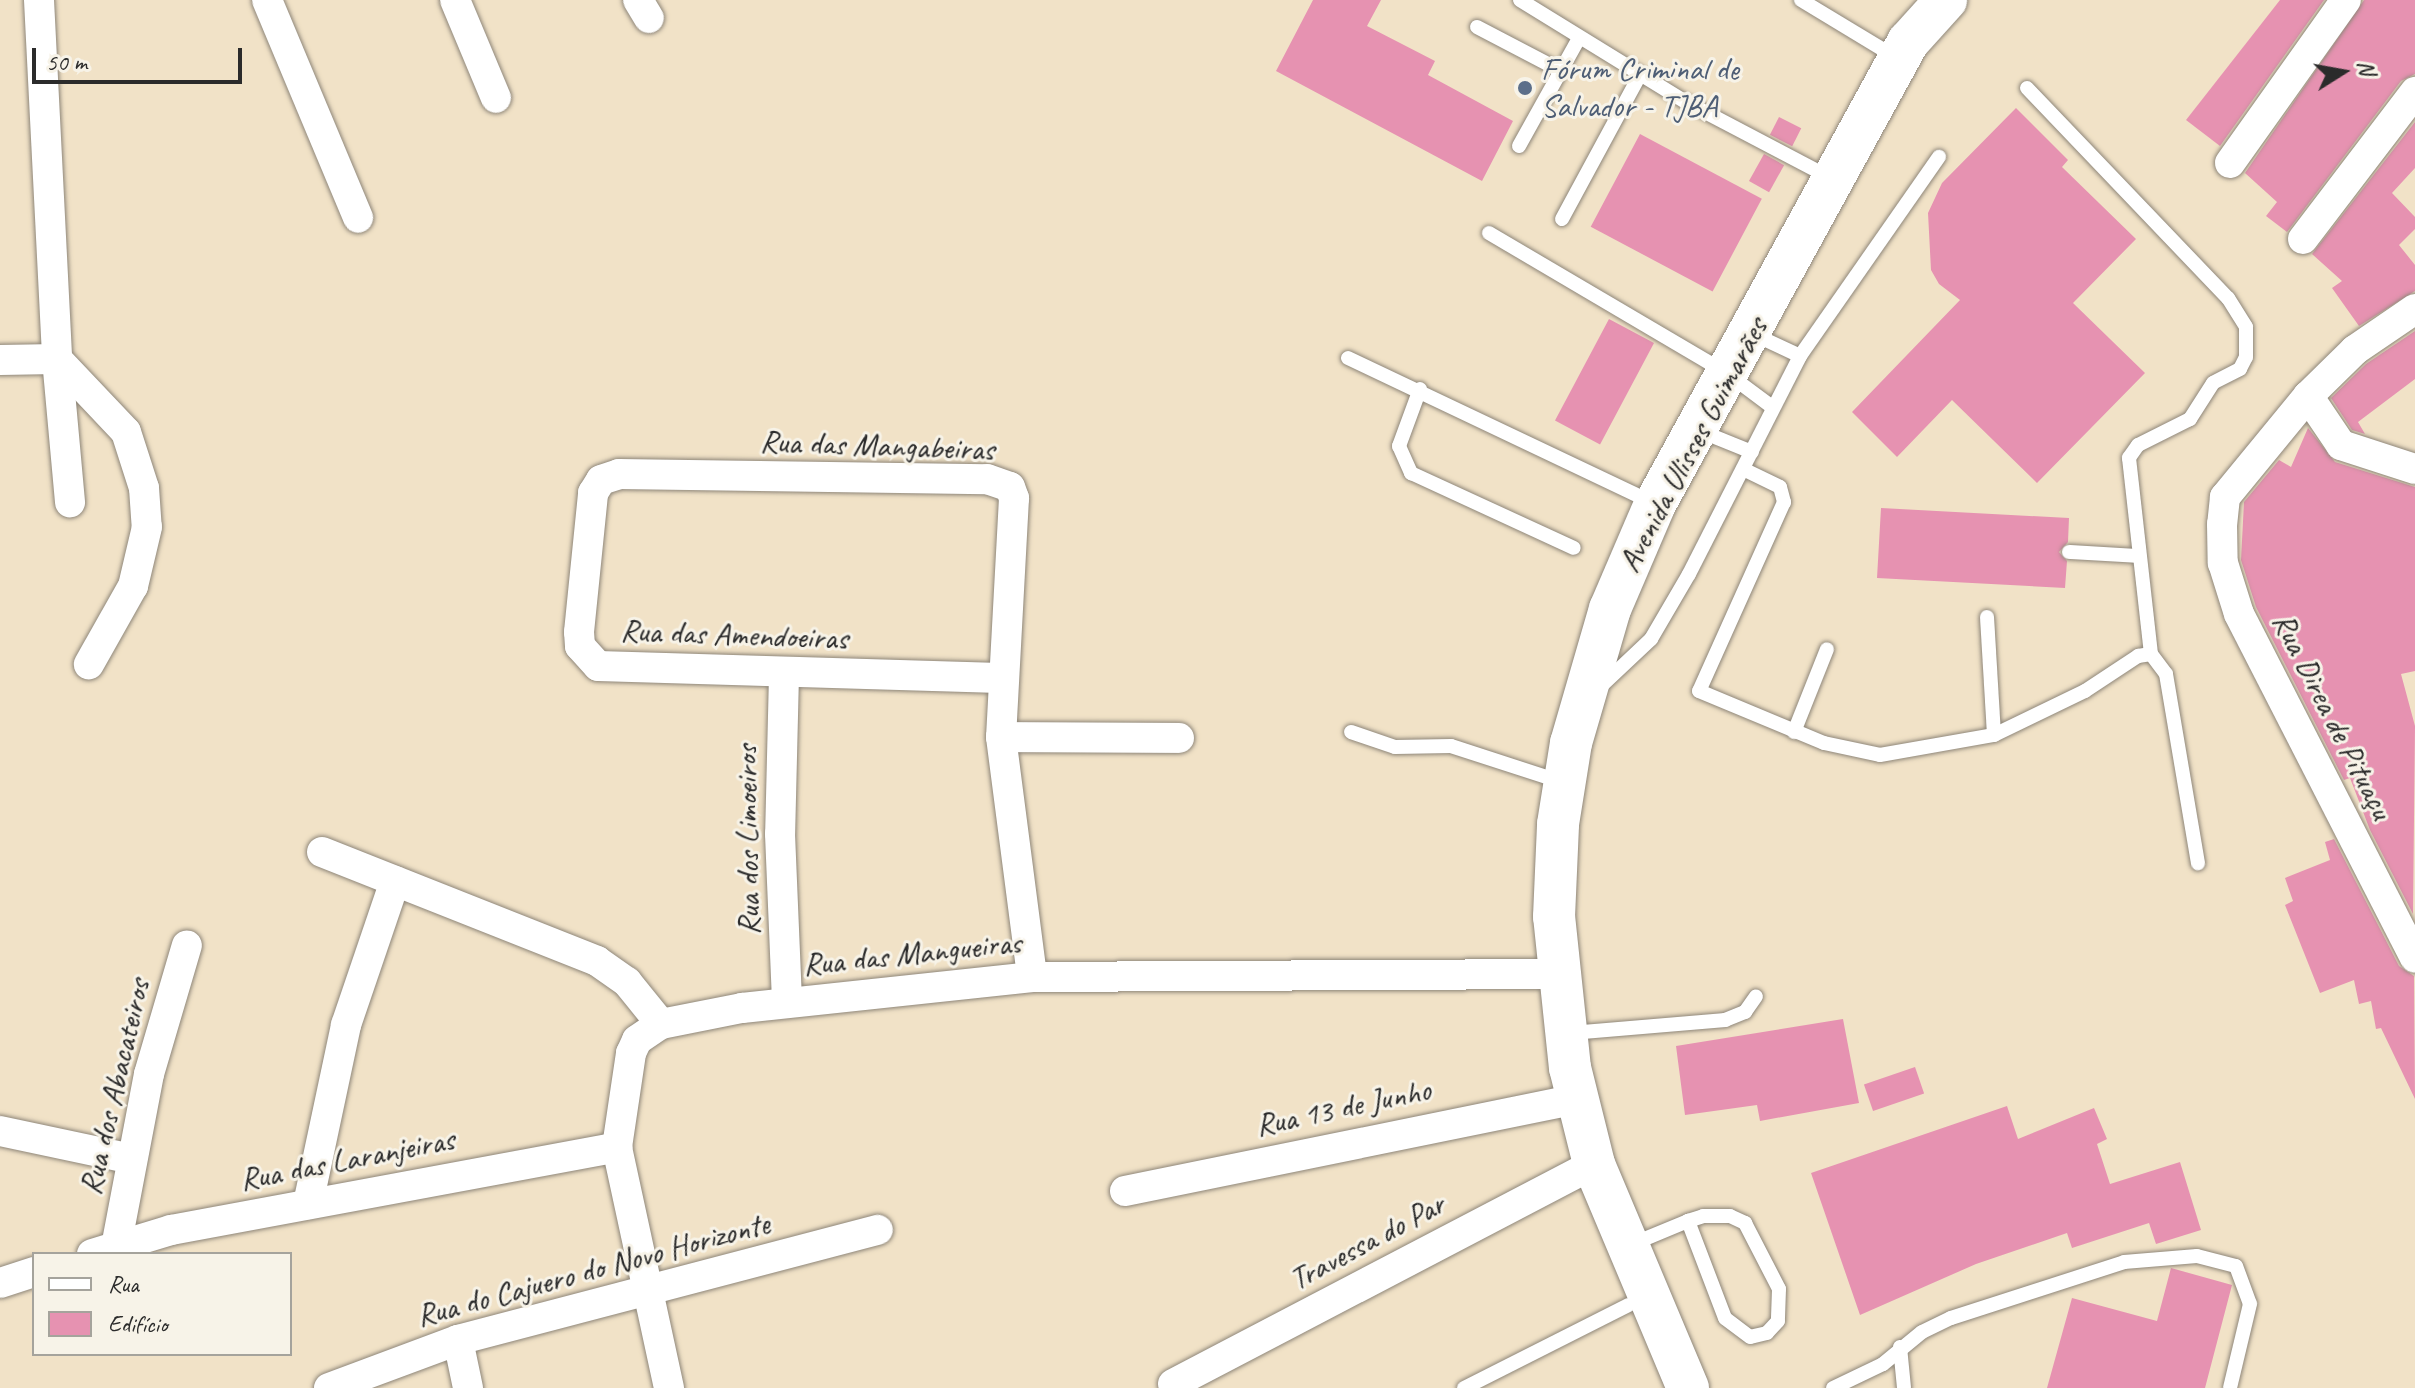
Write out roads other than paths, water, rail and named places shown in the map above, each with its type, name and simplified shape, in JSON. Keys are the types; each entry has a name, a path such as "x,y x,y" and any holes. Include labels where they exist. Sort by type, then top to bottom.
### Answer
{"main road":[{"name":"Avenida Ulisses Guimarães","path":"1688,1388 1638,1301 1627,1246 1594,1164 1576,1099 1557,974 1556,866 1564,783 1580,705 1630,556 1655,504 1898,59 1921,24 1946,0"}],"street":[{"path":"39,0 57,359 70,502"},
{"path":"267,0 358,218"},
{"path":"455,0 496,98"},
{"path":"2230,163 2346,0"},
{"path":"2303,239 2415,92"},
{"path":"2415,309 2355,350 2308,396 2341,445 2415,469"},
{"path":"0,360 57,359 126,432 144,488 147,527 133,586 89,664"},
{"name":"Rua Direa de Pituaçu","path":"2308,396 2225,497 2223,563 2239,614 2415,958"},
{"name":"Rua das Mangabeiras","path":"593,493 601,480 619,474 1004,483 1014,498 1000,678 1001,737 1032,977"},
{"name":"Rua das Amendoeiras","path":"593,493 579,632 587,658 609,667 784,675 1000,678"},
{"name":"Rua dos Limoeiros","path":"784,675 780,834 787,1003"},
{"path":"1001,737 1179,738"},
{"path":"322,852 597,961 627,982 661,1024 637,1040 631,1053 617,1147 669,1388"},
{"path":"308,1204 346,1025 395,881"},
{"name":"Rua dos Abacateiros","path":"104,1250 132,1159 149,1074 187,945"},
{"name":"Rua das Mangueiras","path":"661,1024 787,1003 1032,977 1557,974"},
{"name":"Rua 13 de Junho","path":"1125,1191 1576,1099"},
{"path":"0,1131 132,1159"},
{"name":"Rua das Laranjeiras","path":"104,1250 171,1230 617,1147"},
{"name":"Travessa do Par","path":"1173,1384 1594,1164"},
{"name":"Rua do Cajuero do Novo Horizonte","path":"329,1388 458,1340 647,1295 878,1230"},
{"path":"0,1283 32,1273"},
{"path":"458,1340 468,1388"}],"lane":[{"path":"1520,0 1640,75 1833,179"},
{"path":"1801,0 1898,59"},
{"path":"1477,27 1561,71"},
{"path":"1519,146 1579,38"},
{"path":"1562,219 1640,75"},
{"path":"2027,88 2228,298 2246,327 2246,357 2240,369 2213,383 2190,419 2138,445 2129,458 2151,654 2166,674 2198,863"},
{"path":"1580,705 1651,639 1800,356 1939,157"},
{"path":"1489,233 1728,374 1771,406"},
{"path":"1751,333 1800,356"},
{"path":"1348,358 1420,389 1655,504"},
{"path":"1420,389 1399,446 1411,473 1574,548"},
{"path":"1697,429 1752,452"},
{"path":"1743,469 1780,487 1784,502 1699,691 1794,732 1851,752 1880,755 1994,735 2085,691 2138,656 2151,654"},
{"path":"2069,552 2138,556"},
{"path":"1987,617 1994,735"},
{"path":"1794,732 1827,649"},
{"path":"1351,732 1395,747 1451,746 1564,783"},
{"path":"1564,1034 1725,1020 1745,1012 1756,996"},
{"path":"1627,1246 1688,1221 1730,1216 1755,1237 1779,1289 1778,1321 1767,1333 1750,1337 1736,1331 1725,1318 1688,1221"},
{"path":"1833,1388 1883,1364 1900,1347 1951,1318 2124,1262 2197,1256 2236,1266 2250,1304 2230,1388"},
{"path":"1464,1388 1638,1301"},
{"path":"1900,1347 1904,1388"}],"place":[{"name":"Fórum Criminal de Salvador - TJBA","path":"1525,88"}]}
